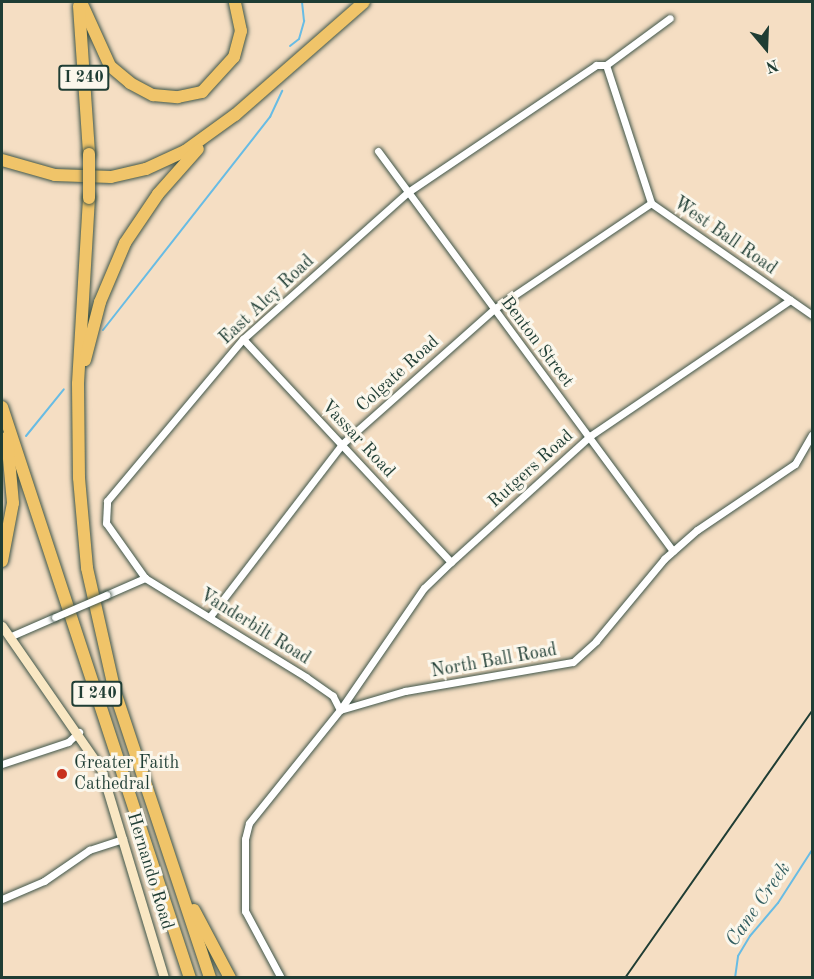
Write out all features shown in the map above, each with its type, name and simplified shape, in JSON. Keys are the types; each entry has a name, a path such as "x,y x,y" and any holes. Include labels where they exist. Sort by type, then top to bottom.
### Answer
{"highway":[{"path":"80,2 110,66 130,83 153,95 178,97 202,92 234,57 241,31 235,2"},
{"name":"I 240","path":"80,2 89,154 89,198 78,384 79,477 91,587 115,692 210,978"},
{"path":"78,384 100,302 125,243 158,194 189,157 364,2"},
{"path":"2,160 55,175 111,177 146,169 185,151 235,115"},
{"path":"2,410 13,503 2,561"},
{"name":"I 240","path":"2,410 190,978"},
{"path":"177,878 230,978"}],"main road":[{"name":"Hernando Road","path":"2,626 79,732 101,769 164,978"}],"street":[{"name":"East Alcy Road","path":"145,578 106,523 107,501 243,339 408,192 596,65 606,65 670,18"},
{"name":"West Ball Road","path":"606,65 651,202 813,315"},
{"name":"Benton Street","path":"378,151 673,551"},
{"name":"Colgate Road","path":"211,615 342,444 494,309 651,202"},
{"name":"Rutgers Road","path":"340,710 424,588 451,562 590,436 790,300"},
{"name":"Vassar Road","path":"243,339 451,562"},
{"name":"North Ball Road","path":"340,710 405,691 573,662 596,641 673,551 795,465 813,435"},
{"path":"9,637 145,578"},
{"name":"Vanderbilt Road","path":"145,578 211,615 333,696 340,710"},
{"path":"280,978 245,910 242,858 249,823 340,710"},
{"path":"2,764 68,742 79,732"},
{"path":"2,899 44,881 89,850 123,839"}],"waterway":[{"path":"290,46 299,39 304,21 302,2"},
{"path":"103,330 270,117 282,91"},
{"path":"26,436 64,389"},
{"name":"Cane Creek","path":"735,978 738,956 750,936 778,903 812,850"}],"railway":[{"path":"625,978 812,711"}],"place":[{"name":"Greater Faith Cathedral","path":"62,774"}]}
